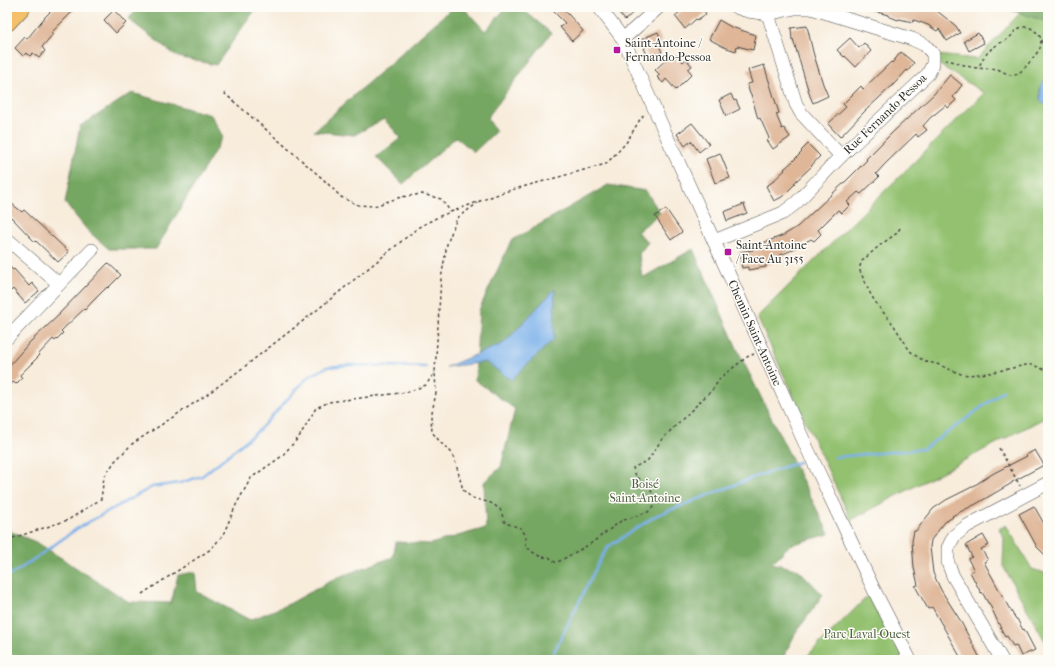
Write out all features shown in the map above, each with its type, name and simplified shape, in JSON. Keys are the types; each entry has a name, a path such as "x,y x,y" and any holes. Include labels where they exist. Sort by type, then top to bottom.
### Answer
{"main road":[{"path":"7,23 22,7"}],"street":[{"name":"Chemin Saint-Antoine","path":"598,7 623,39 807,448 871,583 910,660"},
{"path":"623,39 659,7"},
{"name":"Rue Fernando-Pessoa","path":"714,241 783,213 796,203 841,156 928,74 933,64 933,54 925,45 811,8 795,8 768,14 748,11 736,7"},
{"path":"768,14 800,113 841,156"},
{"path":"7,238 59,284"},
{"path":"7,338 92,250"},
{"path":"1002,660 953,576 948,563 948,548 954,536 968,526 1025,494 1046,488"}],"path":[{"path":"933,59 953,61 978,68 996,69 1014,75 1022,71 1040,48 1042,38 1036,31 1030,28 1019,28 1010,38 989,51 978,68"},
{"path":"1041,42 1048,36"},
{"path":"224,93 323,179 341,197 358,205 374,206 402,197 422,194 441,199 450,212"},
{"path":"7,540 68,520 101,499 104,477 115,461 132,444 205,396 244,367 317,310 418,227 440,216 504,192 606,164 626,143 638,121 652,104"},
{"path":"481,200 457,218 447,244 440,279 435,372 436,393 431,417 432,432 451,452 456,464 462,490 472,498 491,503 500,509 505,523 521,528 526,536 526,546 534,553 544,558 549,557 556,563 590,544 621,520 648,512 654,506 655,498 649,487 636,476 633,468 648,460 662,439 713,389 721,377 747,357 763,351"},
{"path":"900,228 897,233 862,261 860,271 863,280 878,306 893,324 910,351 919,358 961,374 969,375 989,373 1033,365 1048,371"},
{"path":"142,594 211,550 223,535 236,505 251,478 282,456 299,437 316,408 329,402 408,392 426,385 435,372"},
{"path":"999,448 1025,494"}],"green space":[{"path":"140,7 257,7 216,65 178,57 128,19"},
{"path":"453,7 463,7 485,31 507,7 520,7 551,33 487,118 496,131 474,152 456,137 403,184 376,157 401,138 384,119 354,135 314,131"},
{"path":"1002,7 1048,7 1048,22"},
{"path":"1020,13 1048,22 1048,416 851,520 757,317 984,93 935,62 936,55 977,59"},
{"path":"132,93 211,115 223,137 156,249 109,249 88,231 65,203 80,126"},
{"name":"Boisé Saint-Antoine","path":"608,185 646,191 660,213 637,232 648,242 639,254 642,278 693,249 740,355 829,534 790,545 772,563 799,570 823,595 795,634 782,660 7,660 7,530 38,543 129,602 171,603 178,575 195,572 197,592 250,620 289,604 336,578 393,557 396,542 430,544 486,528 484,482 501,467 515,409 475,380 479,310 511,241"},
{"path":"1006,525 1032,569 1048,574 1048,641 1046,643 1003,566 1004,537 999,529"},
{"name":"Parc Laval-Ouest","path":"874,590 911,660 803,660"}],"water":[{"path":"1048,76 1048,105 1046,106 1040,100 1040,87"},
{"path":"555,289 554,339 511,380 486,362 446,367 504,343"}],"building":[{"path":"55,7 77,7 51,33 53,34 42,47 45,51 39,58 33,53 30,56 26,53 23,56 15,48 25,37 27,39"},
{"path":"549,7 562,7 583,31 572,41 560,27 565,23"},
{"path":"624,7 639,7 625,20 618,12"},
{"path":"686,7 702,7 706,14 697,20 696,19 685,29 675,16"},
{"path":"867,7 932,7 956,26 960,33 947,41 939,29 937,31 928,25 914,20 913,22 898,20 888,15 866,9"},
{"path":"114,10 126,23 116,33 104,20"},
{"path":"719,20 731,27 756,35 753,50 737,46 736,51 724,47 709,39"},
{"path":"807,26 813,52 828,96 813,103 793,39 792,40 791,28"},
{"path":"658,32 662,42 658,44 662,52 649,59 642,39"},
{"path":"978,33 984,43 969,51 964,41"},
{"path":"850,38 859,48 864,43 871,51 856,67 837,50"},
{"path":"901,52 914,63 908,71 907,70 840,137 828,124 846,107 843,104 861,86 863,89 891,62 892,63"},
{"path":"677,55 683,62 686,59 692,66 688,69 692,74 676,90 666,79 663,83 657,77 660,75 655,70 670,56 673,59"},
{"path":"764,65 779,113 776,114 782,129 784,128 790,137 773,149 767,140 769,138 760,118 758,119 747,84 752,83 748,70"},
{"path":"950,75 962,85 953,97 956,100 948,108 946,105 930,118 923,126 927,130 918,137 916,134 885,164 876,174 879,177 861,194 858,192 847,202 850,205 842,213 838,210 818,230 821,234 814,241 811,239 778,256 779,261 766,265 766,267 748,270 748,267 742,268 739,252 753,250 752,247 764,245 763,243 784,235 797,227 847,180 894,131 934,94"},
{"path":"731,94 734,101 736,100 740,109 726,116 719,100"},
{"path":"692,123 709,144 699,152 691,141 685,146 677,134"},
{"path":"808,144 820,156 782,197 774,201 766,186 785,170 784,169 802,152 801,151"},
{"path":"720,153 730,178 715,183 706,159"},
{"path":"7,200 22,212 24,210 69,252 58,262 36,241 35,242 11,217 7,222"},
{"path":"744,204 747,213 727,221 724,212"},
{"path":"666,209 682,232 671,240 655,216"},
{"path":"108,263 121,275 61,331 63,333 55,341 53,339 20,375 22,378 16,384 13,382 7,388 7,368 30,342 60,314"},
{"path":"7,264 13,270 14,269 29,286 32,283 39,291 25,303 13,289 11,291 7,286"},
{"path":"1035,450 1044,465 952,516 953,517 945,522 931,540 930,547 933,573 941,590 960,620 981,660 962,660 932,607 928,609 915,586 918,585 914,568 912,541 914,531 916,531 933,509 946,500 1027,456 1026,455"},
{"path":"1034,506 1048,531 1048,558 1037,547 1019,514"},
{"path":"983,535 989,545 981,549 988,560 984,562 1009,608 1023,630 1024,629 1035,650 1021,656 1016,645 1013,646 1007,636 1005,637 989,603 982,592 981,593 970,572 974,570 968,559 972,557 966,545"}],"waterway":[{"path":"7,576 20,569 78,528 152,487 180,483 202,476 258,431 308,377 327,367 350,365 426,367"},
{"path":"835,457 923,449 1003,391"},
{"path":"550,660 601,558 608,547 655,516 760,475 799,462"}],"place":[{"name":"Saint-Antoine / Fernando-Pessoa","path":"617,50"},
{"name":"Saint-Antoine / Face Au 3155","path":"728,252"}]}
